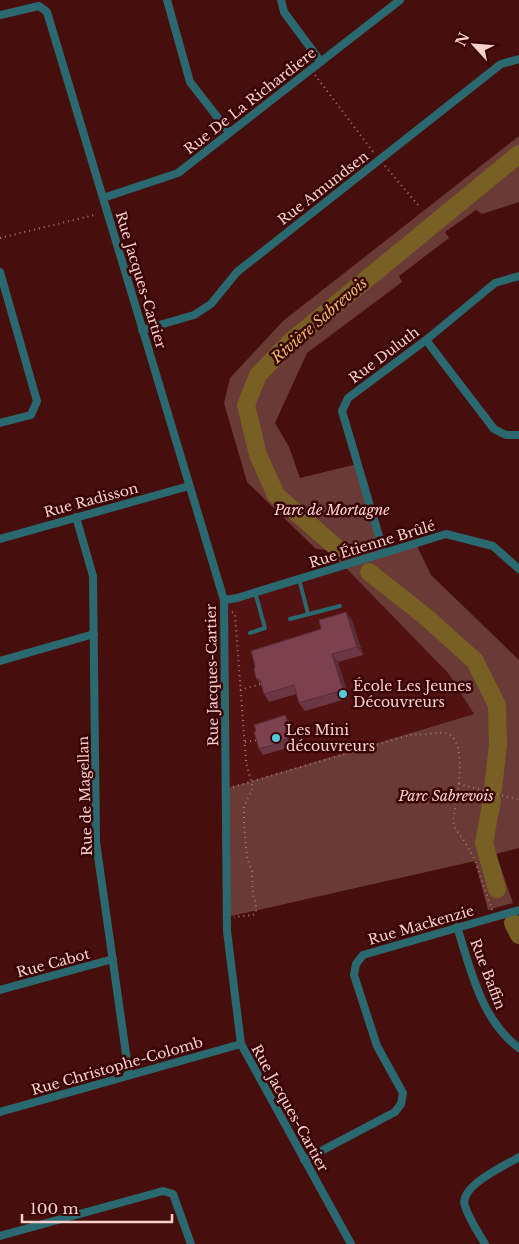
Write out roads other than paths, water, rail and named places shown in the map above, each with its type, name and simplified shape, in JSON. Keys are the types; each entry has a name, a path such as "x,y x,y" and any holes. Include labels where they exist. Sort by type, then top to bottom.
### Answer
{"street":[{"path":"167,0 190,82 229,132"},
{"path":"280,0 284,12 321,62"},
{"name":"Rue De La Richardiere","path":"103,198 178,173 400,0"},
{"name":"Rue Jacques-Cartier","path":"0,15 38,6 47,12 224,600 227,917 241,1044 351,1244"},
{"name":"Rue Amundsen","path":"142,330 194,316 211,304 237,272 501,64 519,59"},
{"path":"0,272 37,402 31,415 0,423"},
{"name":"Rue Duluth","path":"384,553 342,411 348,398 426,340 495,283 519,276"},
{"path":"0,304 8,302"},
{"path":"426,340 494,429 506,435 519,435"},
{"name":"Rue Radisson","path":"0,539 189,486"},
{"name":"Rue de Magellan","path":"76,517 93,576 96,842 129,1075"},
{"name":"Rue Étienne Brûlé","path":"224,600 446,534 493,546 519,569"},
{"path":"0,661 94,634"},
{"name":"Rue Mackenzie","path":"304,1160 396,1112 401,1104 403,1093 378,1046 354,975 356,964 363,955 519,910"},
{"name":"Rue Baffin","path":"457,927 481,999 490,1017 507,1039 519,1048"},
{"name":"Rue Cabot","path":"0,990 113,959"},
{"name":"Rue Christophe-Colomb","path":"0,1112 241,1044"},
{"path":"485,1244 464,1204 465,1195 471,1186 519,1157"},
{"path":"0,1236 163,1190 173,1194 191,1244"}],"lane":[{"path":"299,579 308,614"},
{"path":"250,633 265,628 255,592"},
{"path":"290,619 340,606"}],"waterway":[{"name":"Rivière Sabrevois","path":"337,548 276,495 258,455 246,405 258,375 289,343 519,154"},
{"name":"Rivière Sabrevois","path":"369,572 426,617 475,661 497,705 498,745 493,789"},
{"name":"Rivière Sabrevois","path":"492,800 484,843 497,889"},
{"name":"Rivière Sabrevois","path":"513,923 519,935"}],"place":[{"name":"École Les Jeunes Découvreurs","path":"343,694"},
{"name":"Les Mini découvreurs","path":"276,738"}],"park label":[{"name":"Parc de Mortagne","path":"332,510"},
{"name":"Parc Sabrevois","path":"446,796"}]}
